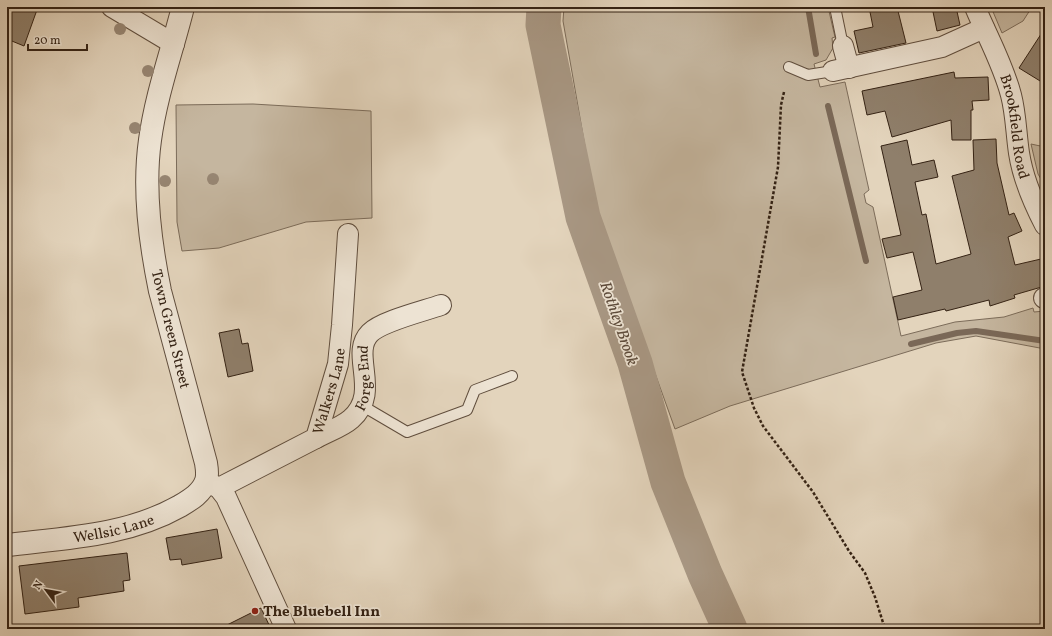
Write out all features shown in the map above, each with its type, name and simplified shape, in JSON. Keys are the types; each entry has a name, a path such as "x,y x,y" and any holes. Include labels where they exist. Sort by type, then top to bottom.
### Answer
{"street":[{"path":"112,7 174,44"},
{"name":"Town Green Street","path":"184,7 151,132 147,194 155,265 212,485"},
{"name":"Brookfield Road","path":"975,7 1005,76 1014,108 1019,152 1024,176 1031,198 1044,221"},
{"path":"843,46 841,69 942,47 984,28"},
{"name":"Walkers Lane","path":"212,485 316,438 338,364 343,317 348,234"},
{"name":"Forge End","path":"316,438 348,422 356,414 361,405 366,389 363,352 366,338 376,328 430,304"},
{"path":"212,485 226,497 286,629"},
{"name":"Wellsic Lane","path":"7,545 110,532 128,528 150,521 189,500 212,485"}],"lane":[{"path":"835,7 843,46"},
{"path":"789,67 813,75 841,69"},
{"path":"361,405 407,432 467,410 475,390 512,376"}],"path":[{"path":"784,92 776,181 742,372 754,408 763,426 813,492 849,552 865,573 876,597 885,629"}],"shaded area":[{"path":"564,7 828,7 835,37 832,38 833,48 826,60 814,64 820,87 845,82 869,190 864,194 866,203 873,207 901,336 955,322 1004,317 1033,308 1034,312 1045,311 1045,349 976,336 936,343 730,406 675,429 596,209 563,21"},
{"path":"991,7 1032,7 1023,21 1002,33"},
{"path":"253,104 371,111 372,218 306,222 219,248 182,251 177,222 176,105"},
{"path":"1031,144 1045,147 1045,186 1038,174"}],"building":[{"path":"7,7 38,7 24,46 7,39"},
{"path":"869,7 897,7 906,43 859,53 854,31 873,27"},
{"path":"932,7 956,7 960,25 937,31"},
{"path":"1045,28 1045,84 1019,68"},
{"path":"954,72 955,78 988,77 989,100 972,101 973,110 971,110 971,140 952,140 951,120 892,137 885,111 867,115 862,91"},
{"path":"996,139 997,163 1009,215 1014,213 1022,231 1008,237 1015,265 1041,259 1045,275 1045,286 1014,295 1015,298 990,306 989,300 946,311 945,309 898,320 893,297 922,290 913,252 887,258 882,239 901,235 881,146 907,140 912,165 934,160 938,177 915,182 922,215 926,214 936,264 971,254 952,176 974,170 973,140"},
{"path":"239,329 242,344 248,343 253,371 228,377 219,333"},
{"path":"217,529 222,558 182,565 181,559 170,560 166,538"},
{"path":"127,553 130,580 123,581 124,591 78,598 79,607 25,614 19,566"},
{"name":"The Bluebell Inn","path":"261,608 271,629 219,629"}],"waterway":[{"name":"Rothley Brook","path":"544,7 543,25 583,217 635,363 668,482 705,574 730,629"},
{"path":"808,7 816,54"},
{"path":"828,106 866,261"},
{"path":"911,344 957,333 976,331 1045,341"}],"place":[{"name":"The Bluebell Inn","path":"255,611"}]}
